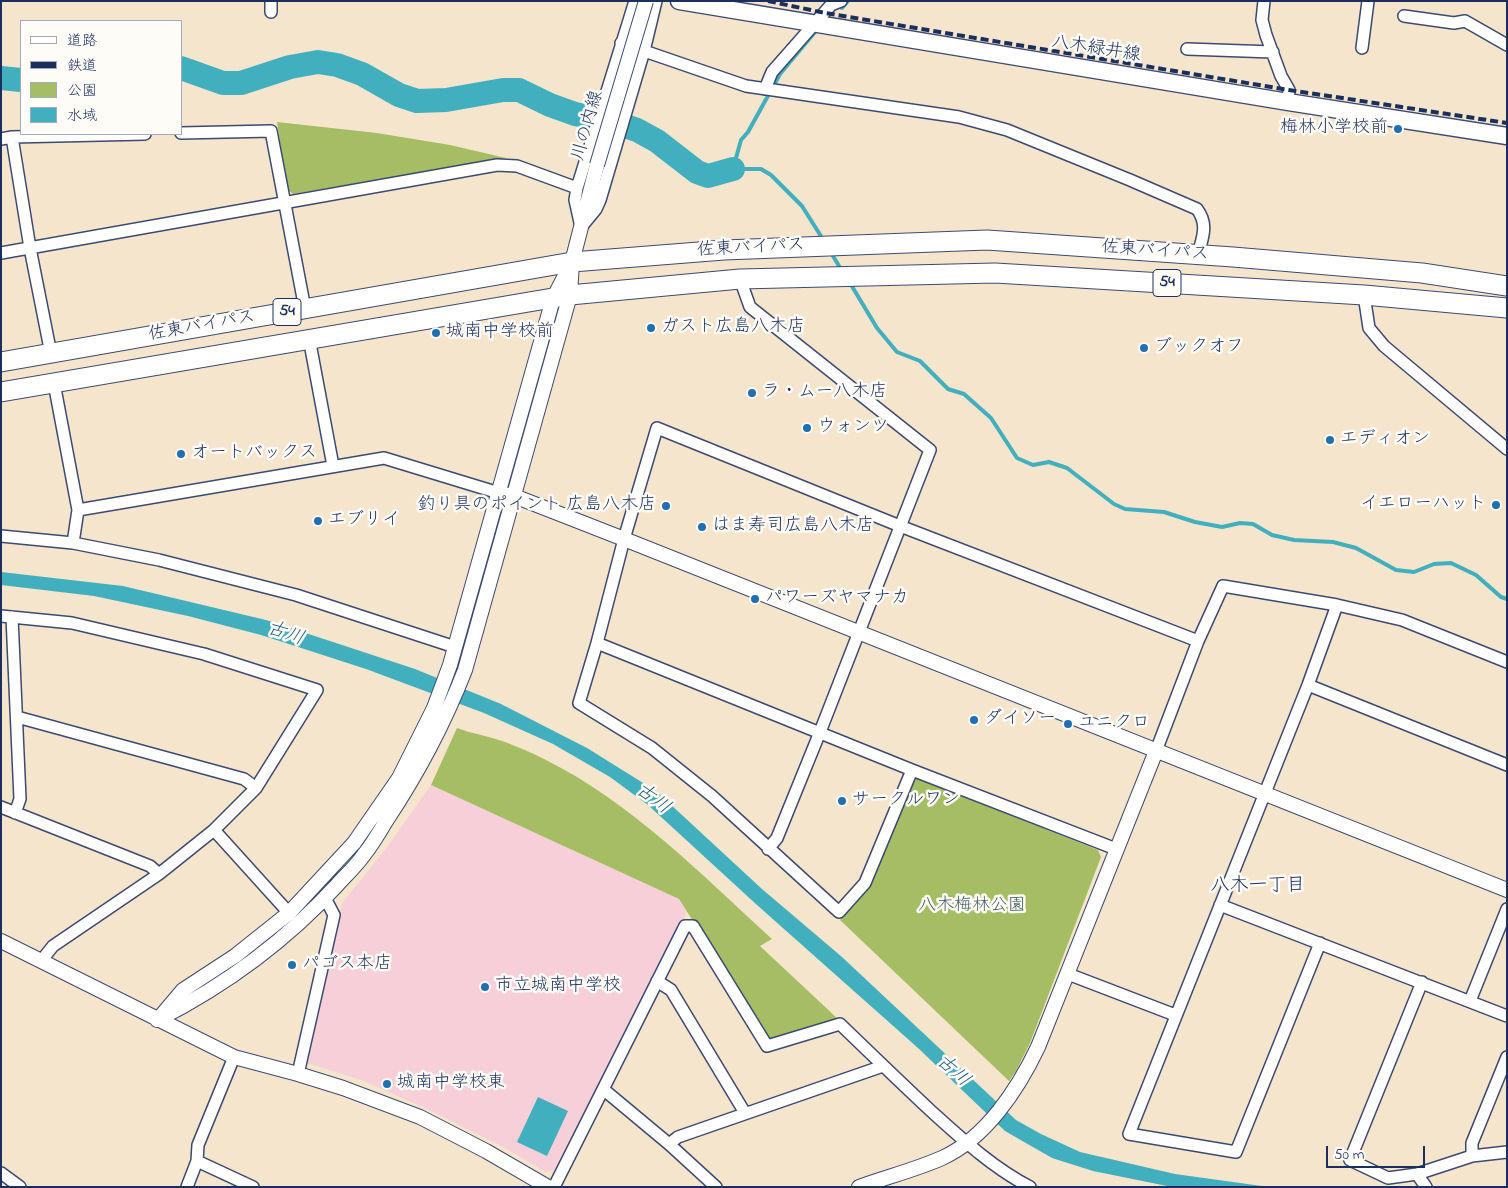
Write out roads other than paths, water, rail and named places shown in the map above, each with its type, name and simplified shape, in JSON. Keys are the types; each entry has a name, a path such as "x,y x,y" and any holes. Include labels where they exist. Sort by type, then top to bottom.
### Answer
{"highway":[{"name":"佐東バイパス","path":"1,362 572,262 714,250 987,240 1422,273 1507,286"},
{"name":"佐東バイパス","path":"1,392 309,338 561,297 740,279 995,273 1364,295 1507,308"}],"main road":[{"name":"八木緑井線","path":"679,1 1288,102 1507,136"}],"street":[{"path":"581,227 575,200 577,188 635,1"},
{"name":"川の内線","path":"561,297 597,165 646,1"},
{"path":"581,227 596,209 600,200 644,51 656,1"},
{"path":"765,89 772,72 831,6 841,1"},
{"path":"1264,1 1262,20 1281,76 1288,90 1288,102"},
{"path":"1362,48 1368,1"},
{"path":"1404,16 1454,23 1465,21 1507,45"},
{"path":"621,43 746,86 959,117 1007,130 1197,209 1203,217 1204,226 1198,255"},
{"path":"1187,49 1274,52"},
{"path":"182,133 271,131 305,309"},
{"path":"52,354 7,138 110,135"},
{"path":"1,253 498,165 517,166 577,188"},
{"path":"740,279 750,307 930,450 777,838 768,849"},
{"path":"1364,295 1368,328 1384,346 1507,449"},
{"path":"157,1020 183,990 235,956 289,913 354,843 399,778 434,708 450,665 499,492 561,297"},
{"path":"157,1020 192,1003 237,973 290,933 325,898 368,849 410,785 448,712 465,670 514,496 561,297"},
{"path":"309,338 333,466"},
{"path":"54,383 78,510 73,543"},
{"path":"912,770 865,883 839,912 712,796 652,748 579,703 657,428 900,526 1198,641"},
{"path":"78,510 384,458 514,496 1507,890"},
{"path":"1,536 73,543 159,560 296,595 455,647"},
{"path":"859,1187 943,1158 966,1143 978,1133 1012,1096 1026,1074 1068,974 1198,641 1223,586 1337,605 1402,620 1507,662"},
{"path":"1320,943 1236,1152 1129,1134 1308,685 1337,605"},
{"path":"15,813 20,799 17,717 7,617 72,623 204,654 317,690 256,788 214,830 159,874 53,946 41,961"},
{"path":"597,642 912,770 1116,849"},
{"path":"1308,685 1507,765"},
{"path":"17,717 244,779 256,788"},
{"path":"1,807 150,866 159,874"},
{"path":"214,830 289,913"},
{"path":"298,1074 334,915 325,898"},
{"path":"1220,905 1507,1016"},
{"path":"1470,1001 1507,909"},
{"path":"554,1187 685,926 693,926 767,1046 840,1024 966,1143 1011,1177 1030,1187"},
{"path":"1,941 234,1057 343,1088 420,1117 486,1151 548,1187"},
{"path":"1068,974 1176,1015"},
{"path":"657,982 671,990 745,1113"},
{"path":"1422,982 1350,1160 1388,1178 1417,1174 1472,1156 1507,1152"},
{"path":"1472,1156 1472,1144 1507,1056"},
{"path":"187,1187 197,1161 198,1145 234,1057"},
{"path":"669,1144 678,1137 883,1066"},
{"path":"603,1089 669,1144 716,1187"},
{"path":"197,1161 254,1187"},
{"path":"1,1173 20,1187"},
{"path":"1417,1174 1426,1187"}],"water":[{"name":"古川","path":"1,572 123,586 266,620 415,669 501,704 587,748 656,791 762,889 842,957 1016,1120 1080,1152 1175,1174 1269,1187 1172,1187 1093,1171 1052,1158 1005,1131 918,1048 648,805 610,777 553,744 484,713 366,669 261,635 188,616 94,596 1,585"},
{"path":"538,1097 568,1111 547,1156 517,1142"}],"waterway":[{"path":"842,8 848,1"},
{"path":"815,32 780,74 748,132 741,140 733,169 761,169 771,175 802,206 824,241"},
{"path":"182,68 223,83 241,83 290,67 318,62 337,65 362,74 399,95 417,101 446,100 503,90 519,90 550,105 575,114 610,121 637,130 657,141 697,172 708,176 733,169"},
{"path":"1,78 20,80"},
{"path":"830,251 842,271"},
{"path":"850,283 877,328 897,352 920,361 948,389 964,394 991,418 1017,458 1033,465 1049,462 1067,468 1114,504 1125,509 1164,512 1195,522 1222,527 1240,523 1253,524 1272,535 1294,540 1333,542 1356,548 1396,570 1414,572 1434,564 1451,563 1476,575 1501,597 1507,599"}],"railway":[{"path":"768,1 825,13 1289,90 1507,123"}],"place":[{"name":"梅林小学校前","path":"1398,129"},
{"name":"ガスト広島八木店","path":"651,328"},
{"name":"城南中学校前","path":"436,333"},
{"name":"ブックオフ","path":"1144,348"},
{"name":"ラ・ムー八木店","path":"752,393"},
{"name":"ウォンツ","path":"807,428"},
{"name":"エディオン","path":"1330,440"},
{"name":"オートバックス","path":"181,454"},
{"name":"イエローハット","path":"1496,505"},
{"name":"釣り具のポイント 広島八木店","path":"666,506"},
{"name":"エブリイ","path":"318,521"},
{"name":"はま寿司広島八木店","path":"702,527"},
{"name":"パワーズヤマナカ","path":"755,599"},
{"name":"ダイソー","path":"974,720"},
{"name":"ユニクロ","path":"1068,724"},
{"name":"サークルワン","path":"842,801"},
{"name":"パゴス本店","path":"292,965"},
{"name":"市立城南中学校","path":"485,987"},
{"name":"城南中学校東","path":"387,1084"}],"district":[{"name":"八木一丁目","path":"1258,887"}],"park label":[{"name":"八木梅林公園","path":"972,907"}]}
